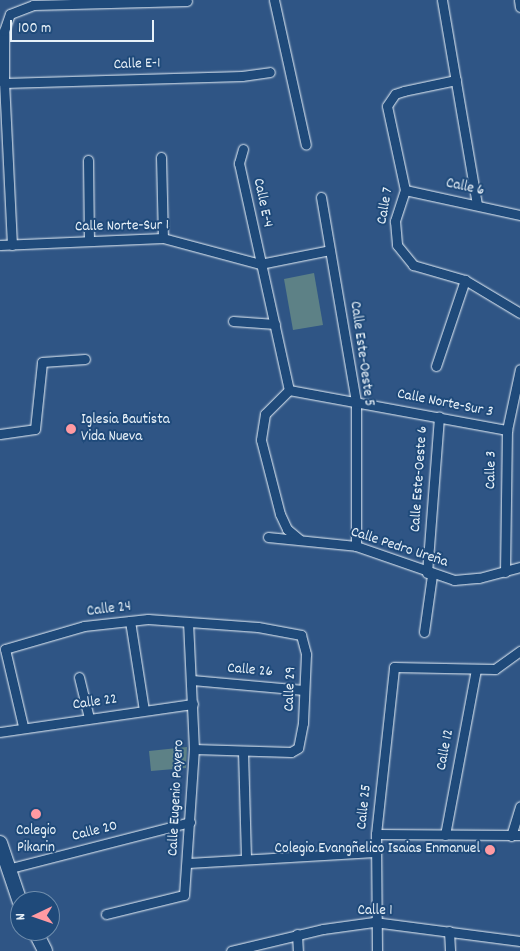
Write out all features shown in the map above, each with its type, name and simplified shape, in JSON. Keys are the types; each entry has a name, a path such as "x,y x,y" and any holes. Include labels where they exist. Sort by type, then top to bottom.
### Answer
{"main road":[{"path":"0,843 16,891"}],"street":[{"path":"274,0 306,145"},
{"path":"442,0 477,204"},
{"path":"519,0 520,7"},
{"path":"12,245 4,83 4,31 16,8 186,1"},
{"name":"Calle E-1","path":"4,83 242,76 270,72"},
{"name":"Calle 7","path":"456,80 404,90 390,100 387,115 405,190 395,221 400,254 413,265 465,280 520,312"},
{"name":"Calle E-4","path":"243,149 239,163 289,390"},
{"path":"161,157 163,238"},
{"path":"88,160 89,240"},
{"name":"Calle 6","path":"405,190 477,204 520,215"},
{"name":"Calle Este-Oeste 5","path":"322,197 356,401 356,546"},
{"name":"Calle Norte-Sur 1","path":"0,245 163,238 260,264 330,250"},
{"path":"436,366 465,280"},
{"path":"233,321 275,324"},
{"path":"0,434 35,428 42,362 84,359"},
{"name":"Calle 3","path":"505,572 507,430 520,369"},
{"path":"289,390 265,414 261,440 280,514 287,529 299,539"},
{"name":"Calle Norte-Sur 3","path":"289,390 507,430"},
{"name":"Calle Este-Oeste 6","path":"424,632 438,416"},
{"name":"Calle Pedro Ureña","path":"268,537 356,546 429,574 454,580 505,572 520,567"},
{"path":"130,621 144,710"},
{"name":"Calle 24","path":"23,726 6,649 84,626 130,621 188,622 298,633"},
{"name":"Calle Eugenio Payero","path":"106,914 180,898 185,890 194,749 188,622"},
{"name":"Calle 29","path":"243,752 291,752 298,748 306,646 298,633"},
{"path":"476,669 497,669 520,651"},
{"name":"Calle 25","path":"377,951 374,922 376,834 394,667 476,669"},
{"name":"Calle 12","path":"445,836 476,669"},
{"path":"80,677 89,718"},
{"name":"Calle 26","path":"192,680 304,690"},
{"name":"Calle 22","path":"0,732 23,726 193,704"},
{"path":"194,749 243,752 246,859"},
{"path":"376,834 516,836 520,806"},
{"name":"Calle 20","path":"7,869 190,822"},
{"path":"188,863 375,852"},
{"name":"Calle 1","path":"231,951 253,949 298,934 374,922 520,941"},
{"path":"449,931 450,951"},
{"path":"298,934 298,951"}],"green space":[{"path":"314,273 323,325 293,330 284,279"},
{"path":"187,747 186,768 151,771 149,751"}],"place":[{"name":"Iglesia Bautista Vida Nueva","path":"71,429"},
{"name":"Colegio Pikarin","path":"36,814"},
{"name":"Colegio Evangñelico Isaias Enmanuel","path":"490,850"}]}
